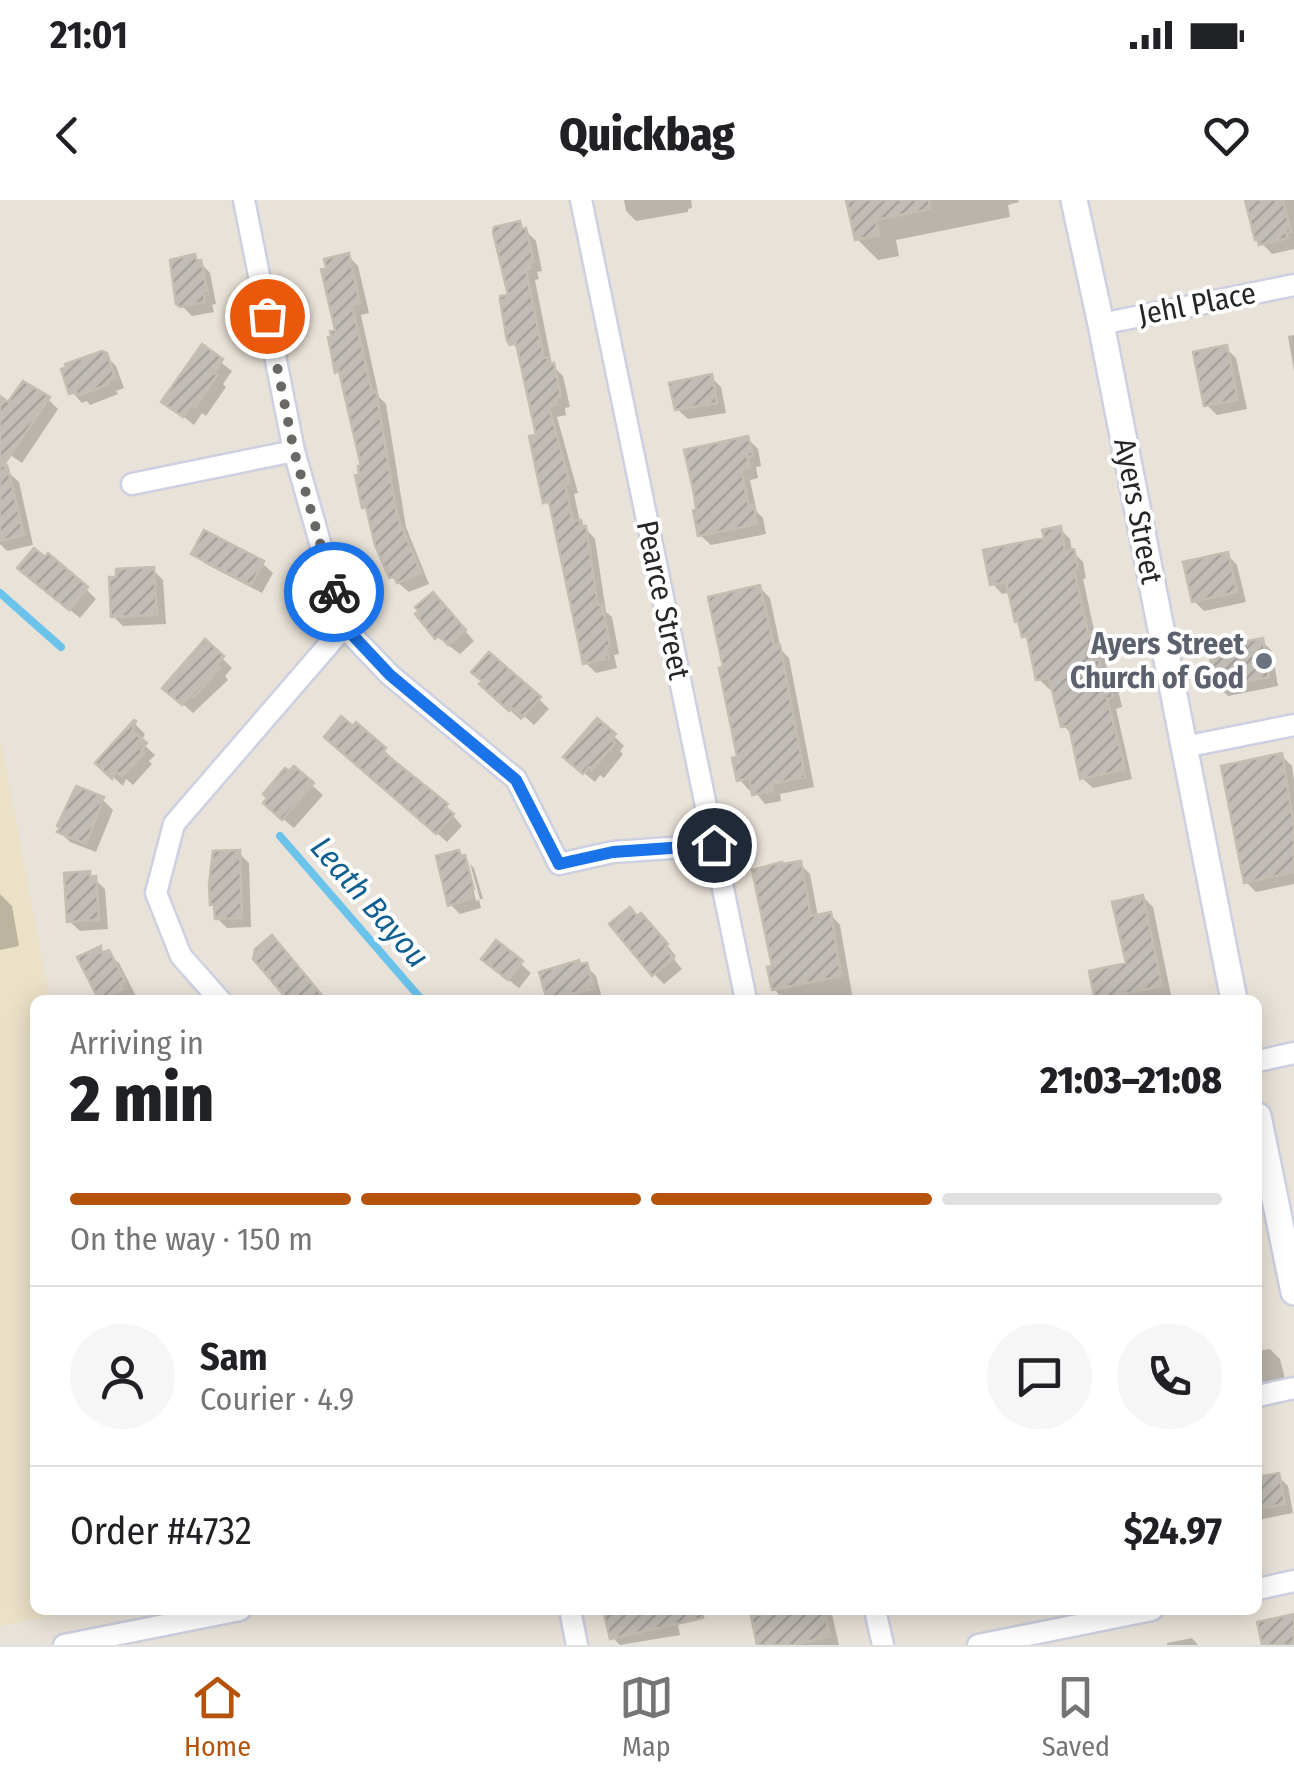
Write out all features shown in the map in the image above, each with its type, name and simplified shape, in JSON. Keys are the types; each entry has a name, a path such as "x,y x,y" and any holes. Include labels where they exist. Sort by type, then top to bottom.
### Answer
{"street":[{"path":"244,200 294,451 344,626 390,675 516,780 559,864 613,852 714,845"},
{"name":"Pearce Street","path":"580,200 745,995"},
{"name":"Ayers Street","path":"1074,200 1233,995"},
{"name":"Jehl Place","path":"1101,324 1294,285"},
{"path":"132,484 294,451"},
{"path":"216,995 181,956 156,893 174,824 344,626"},
{"path":"1184,747 1294,725"},
{"path":"1262,1059 1294,1053"},
{"path":"1262,1136 1294,1292"},
{"path":"1262,1395 1294,1388"},
{"path":"1262,1588 1294,1582"},
{"path":"64,1645 174,1634 226,1615"},
{"path":"571,1615 576,1645"},
{"path":"876,1615 883,1645"},
{"path":"978,1645 1127,1615"}],"shaded area":[{"path":"0,738 49,995 30,995 30,1615 54,1615 0,1626"}],"building":[{"path":"846,200 929,200 930,209 876,220 879,235 855,240"},
{"path":"1245,200 1283,200 1291,232 1286,233 1288,238 1259,245"},
{"path":"520,221 522,229 526,228 534,262 526,270 544,358 554,363 561,397 556,398 557,405 549,407 570,484 565,484 573,521 581,520 582,526 586,526 598,605 602,604 610,645 606,646 609,658 583,664 549,501 543,503 529,436 536,435 516,343 510,345 507,341 500,300 500,296 508,295 494,227"},
{"path":"349,253 360,303 352,305 372,392 376,391 397,515 421,573 397,583 394,576 389,578 375,545 366,507 362,508 355,475 361,466 328,337 335,330 321,269 326,268 324,259"},
{"path":"195,254 197,261 201,260 208,294 204,295 205,302 180,307 176,304 170,260"},
{"path":"202,344 223,359 195,408 191,405 183,417 161,402"},
{"path":"1227,345 1238,400 1204,406 1193,352"},
{"path":"102,351 107,353 115,378 78,396 76,392 69,394 61,369"},
{"path":"712,374 717,403 675,410 669,383"},
{"path":"23,381 50,397 3,466 7,465 24,535 0,541 0,396 8,402"},
{"path":"748,436 753,456 747,457 750,468 741,470 757,524 698,536 684,450"},
{"path":"1061,526 1065,551 1074,549 1078,568 1074,569 1088,633 1093,632 1103,678 1109,677 1113,697 1107,699 1124,763 1124,770 1080,779 1069,726 1061,727 1049,678 1036,680 1027,636 1022,637 1018,621 1015,622 1006,582 990,585 983,550 1044,538 1042,530"},
{"path":"204,530 264,561 251,585 191,554"},
{"path":"34,548 45,557 48,553 88,587 69,610 17,568"},
{"path":"1228,552 1237,592 1192,602 1183,562"},
{"path":"154,567 157,615 111,617 109,577 116,577 116,569"},
{"path":"760,585 774,646 780,645 805,777 771,784 773,791 752,795 749,778 737,781 732,758 737,756 719,668 723,667 708,597"},
{"path":"433,592 466,630 448,645 439,635 435,639 415,614 419,611 415,607"},
{"path":"1263,638 1269,677 1216,687 1208,649"},
{"path":"205,639 224,656 216,665 220,668 182,705 162,688"},
{"path":"489,652 541,697 523,717 512,708 509,711 471,672"},
{"path":"341,716 353,726 356,722 386,748 383,752 448,804 445,807 454,814 436,834 324,737"},
{"path":"597,718 616,734 611,740 615,743 592,770 589,767 583,774 563,757"},
{"path":"134,720 132,731 147,743 141,750 144,753 122,776 115,771 112,779 95,763"},
{"path":"1282,753 1294,826 1294,872 1244,883 1221,766"},
{"path":"294,766 314,783 282,820 263,803 267,798 263,794 285,768 289,771"},
{"path":"76,786 104,797 86,844 57,832"},
{"path":"240,850 242,918 215,919 209,884 213,851"},
{"path":"459,850 461,856 465,855 474,889 470,890 472,898 448,906 436,856"},
{"path":"801,861 811,916 831,912 841,976 772,990 767,967 772,966 752,870"},
{"path":"90,871 90,877 96,876 99,920 67,922 64,873"},
{"path":"1143,895 1162,986 1119,995 1094,995 1089,971 1126,963 1112,902"},
{"path":"630,907 637,916 641,913 668,944 665,947 674,958 652,976 609,924"},
{"path":"272,935 322,995 284,995 253,959 255,949"},
{"path":"496,940 523,961 508,980 481,959"},
{"path":"101,946 101,953 109,950 125,981 120,983 123,989 96,995 77,957"},
{"path":"579,960 580,964 587,963 594,988 567,995 546,995 539,972"},
{"path":"1279,1473 1285,1504 1262,1508 1262,1476"},
{"path":"1294,1614 1294,1645 1262,1645 1257,1622"},
{"path":"604,1615 703,1615 703,1618 610,1639"},
{"path":"825,1615 830,1636 793,1645 757,1645 751,1616"}],"waterway":[{"name":"Leath Bayou","path":"0,593 61,647"},
{"name":"Leath Bayou","path":"280,836 418,995"}],"way so far":[{"path":"267,316 294,451 334,592"}],"place":[{"name":"Ayers Street Church of God","path":"1264,661"}],"route":[{"path":"334,592 344,626 390,675 516,780 559,864 613,852 714,845"}]}
